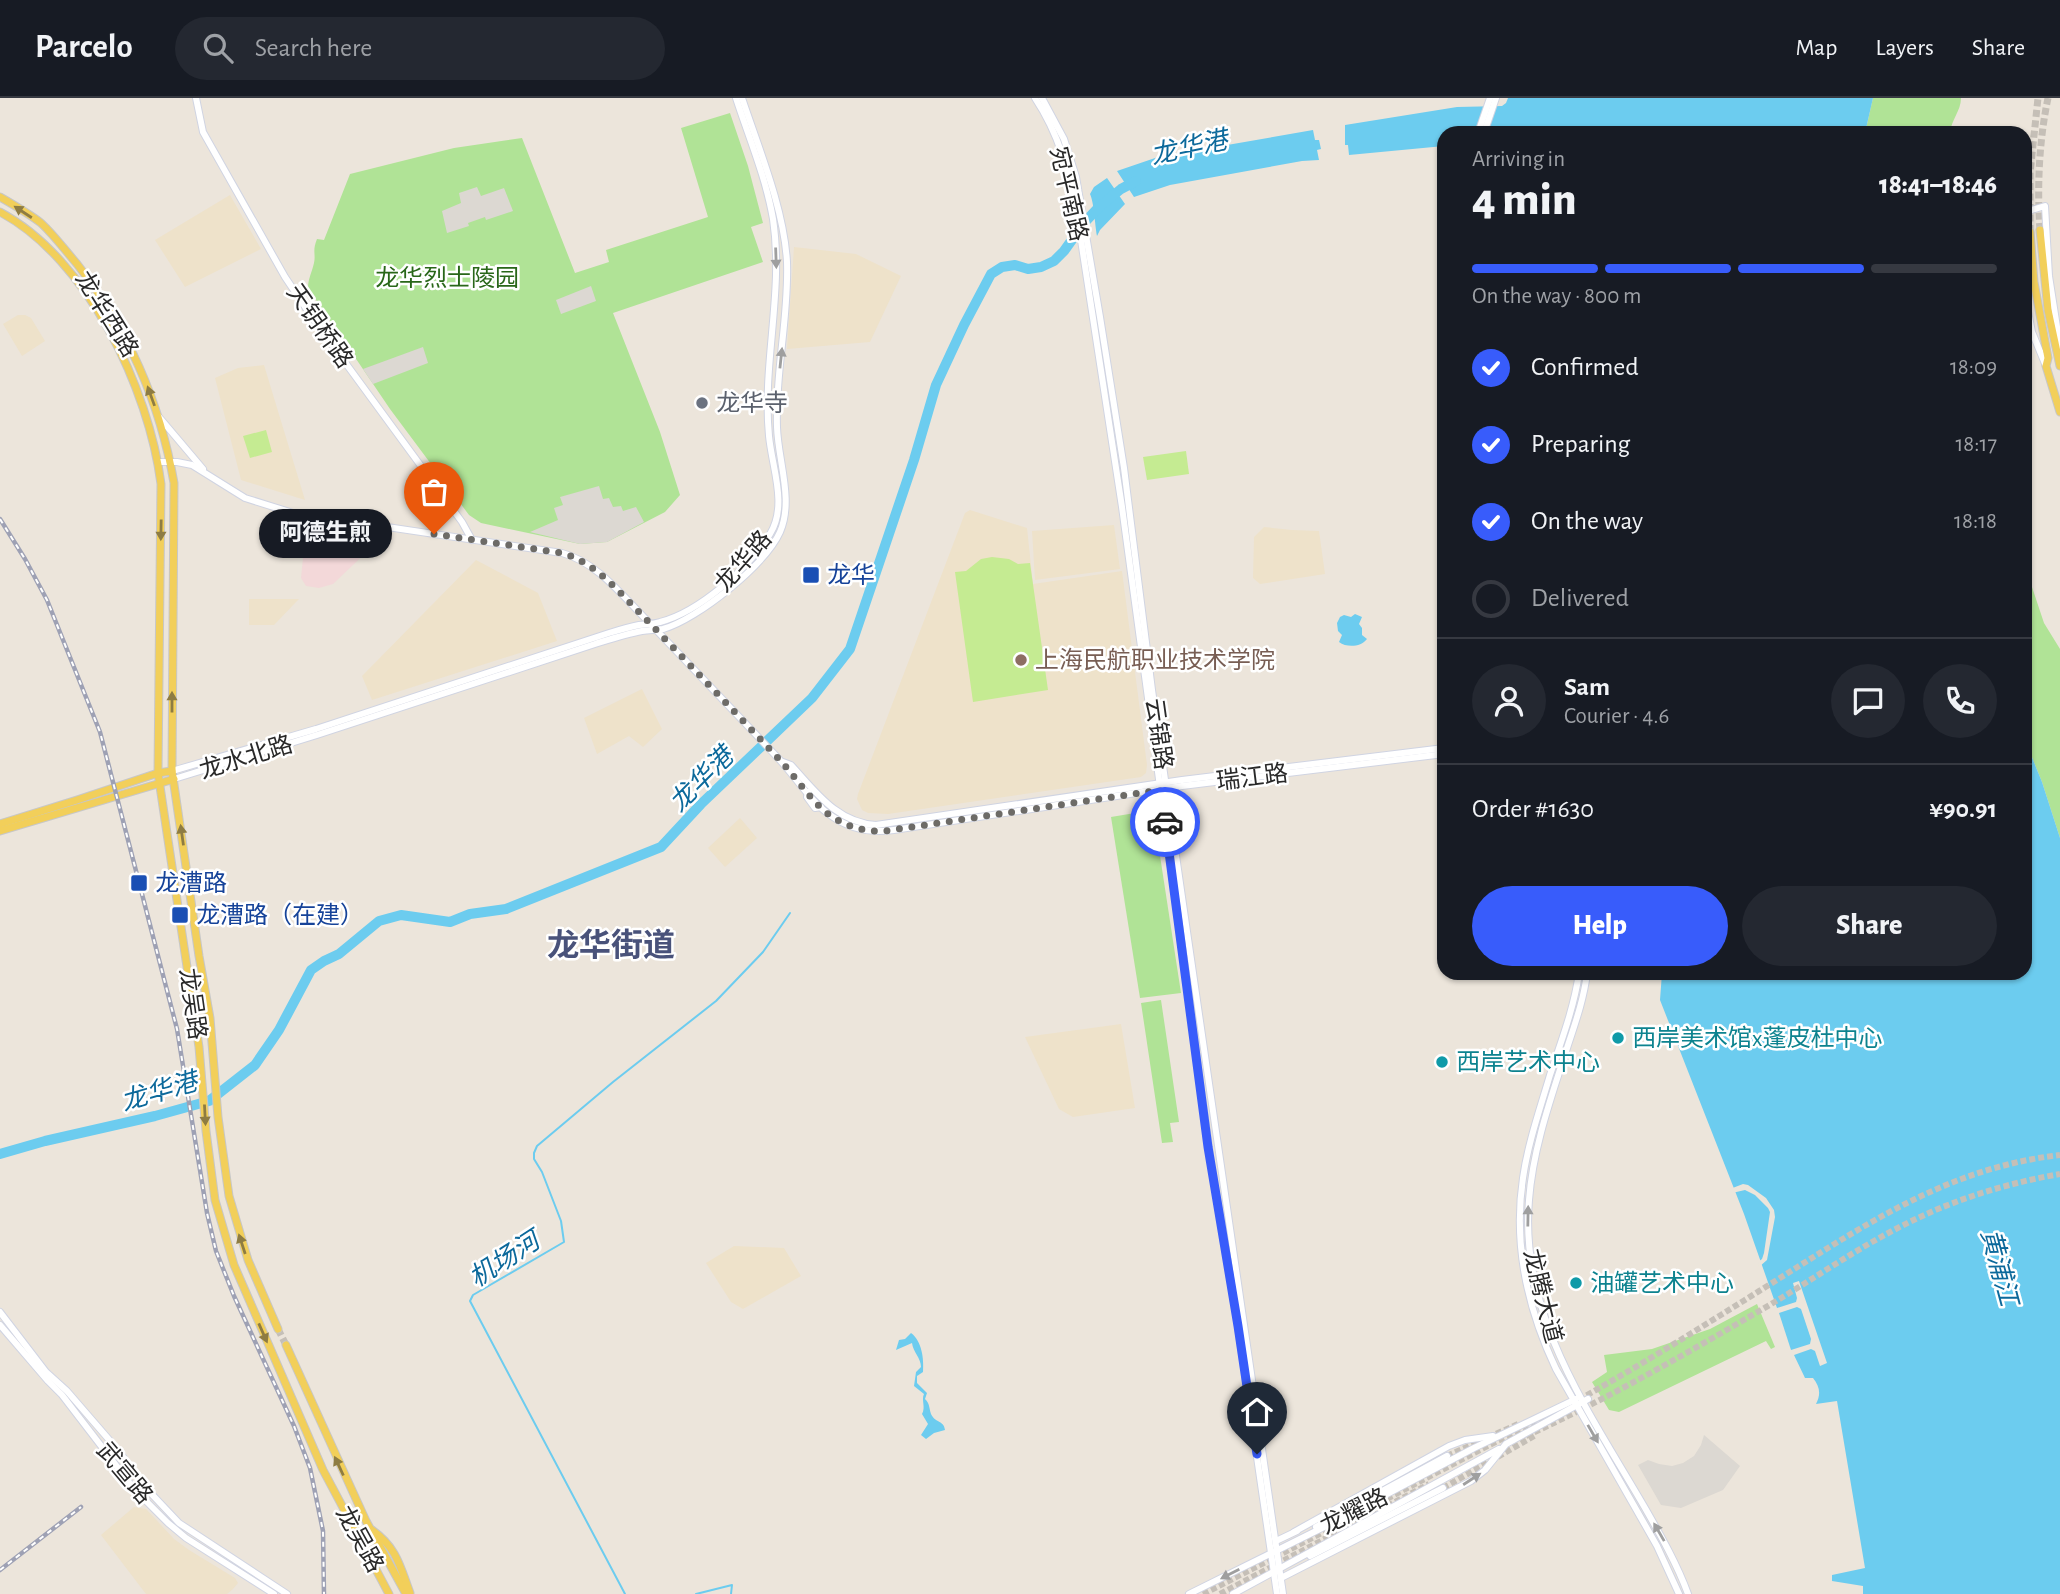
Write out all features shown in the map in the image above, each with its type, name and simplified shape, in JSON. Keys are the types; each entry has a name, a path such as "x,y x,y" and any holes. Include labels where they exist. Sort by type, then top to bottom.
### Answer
{"main road":[{"name":"天钥桥路","path":"196,98 203,132 285,277 472,540"},
{"name":"龙华路","path":"301,734 593,637 671,618 711,597 752,557 772,532 778,515 778,490 769,436 768,401 776,302 776,248 769,201 736,98"},
{"name":"龙华路","path":"317,735 595,644 666,628 715,601 769,550 780,533 786,509 777,445 776,406 787,305 785,244 778,210 742,98"},
{"name":"宛平南路","path":"1035,98 1058,141 1070,178 1085,251"},
{"name":"宛平南路","path":"1042,98 1071,158 1080,197 1085,251"},
{"path":"1480,126 1490,98"},
{"path":"1486,126 1496,98"},
{"name":"龙华西路","path":"0,197 41,224 61,244 112,312 133,352 159,417 170,461"},
{"path":"2032,210 2045,206 2049,276 2060,345"},
{"name":"龙华西路","path":"0,212 34,233 52,251 102,316 136,388 148,419 159,462"},
{"path":"2040,230 2044,284 2060,366"},
{"name":"云锦路","path":"1085,251 1124,468 1209,1155 1277,1570 1277,1594"},
{"path":"2032,257 2047,362 2060,412"},
{"path":"2032,332 2047,362"},
{"path":"159,417 209,475"},
{"name":"龙吴路","path":"170,461 174,483 173,775 210,1018 225,1173 237,1228 278,1329"},
{"path":"159,462 192,465 246,498 293,513 562,553 573,557 604,578 781,761 821,807 838,817"},
{"name":"龙吴路","path":"159,462 158,773 199,1047 206,1130 220,1222 234,1265 323,1470 389,1594"},
{"name":"龙水北路","path":"173,775 301,734"},
{"name":"龙水北路","path":"173,775 317,735"},
{"name":"瑞江路","path":"838,817 856,824 893,824 1437,749"},
{"name":"瑞江路","path":"1163,787 1437,755"},
{"path":"781,761 791,765 838,817"},
{"path":"0,824 158,773 173,775"},
{"path":"0,831 159,782 173,775"},
{"name":"云锦路","path":"1163,787 1276,1541 1274,1551"},
{"name":"龙腾大道","path":"1578,980 1523,1176 1520,1214 1522,1262 1532,1310 1548,1354 1657,1546 1679,1594"},
{"name":"龙腾大道","path":"1586,980 1532,1177 1528,1214 1531,1261 1541,1307 1556,1350 1665,1542 1688,1594"},
{"path":"0,1312 46,1371 67,1391 118,1450 144,1486 179,1523 287,1594"},
{"name":"武宣路","path":"0,1325 62,1395 135,1490 152,1507 186,1538 274,1594"},
{"name":"龙吴路","path":"286,1345 369,1527 393,1549 408,1594"},
{"name":"龙耀路","path":"1295,1535 1332,1523 1474,1448 1584,1399"},
{"name":"龙耀路","path":"1233,1594 1506,1444 1575,1403"},
{"name":"龙耀路","path":"1189,1594 1274,1551 1295,1535 1449,1446 1518,1428"},
{"name":"龙耀路","path":"1281,1578 1471,1481 1485,1470 1506,1444"},
{"path":"1276,1541 1325,1521 1447,1456"},
{"path":"1289,1564 1322,1551 1443,1488"},
{"path":"1296,1571 1322,1551"},
{"name":"云锦路","path":"1277,1570 1283,1594"}],"shaded area":[{"path":"477,187 481,196 504,188 513,211 486,220 485,217 447,233 442,211 461,203 459,193"},
{"path":"230,195 261,249 185,287 155,240"},
{"path":"794,247 856,254 901,276 870,342 787,349"},
{"path":"591,286 596,301 561,314 556,300"},
{"path":"18,315 31,318 45,341 22,356 3,324"},
{"path":"423,347 428,363 373,384 363,369"},
{"path":"264,365 305,500 241,480 215,378 238,368"},
{"path":"599,486 603,499 609,498 613,507 621,506 623,511 636,507 644,522 607,542 580,544 530,532 558,520 554,508 563,505 560,497"},
{"name":"上海民航职业技术学院","path":"970,510 1027,528 1033,584 1122,571 1146,773 1141,777 888,814 868,813 862,810 857,799 858,794 965,513"},
{"path":"296,524 377,537 375,544 333,584 319,588 306,586 301,578 305,538 295,536"},
{"path":"1114,525 1120,569 1035,580 1032,531"},
{"path":"1264,527 1319,531 1325,574 1260,584 1253,578 1254,537"},
{"path":"476,560 538,593 557,641 372,700 362,676"},
{"path":"249,599 299,599 274,625 249,625"},
{"path":"642,689 662,729 643,747 629,736 597,754 584,718"},
{"path":"740,818 757,838 725,867 708,848"},
{"path":"1121,1024 1135,1108 1073,1117 1059,1109 1025,1037"},
{"path":"734,1246 784,1248 801,1276 743,1309 731,1302 706,1263"},
{"path":"1704,1435 1740,1466 1723,1490 1681,1508 1661,1505 1638,1465 1648,1460 1672,1466 1683,1463 1694,1456"},
{"path":"134,1507 146,1509 174,1539 235,1578 238,1583 227,1594 146,1594 101,1535"}],"green space":[{"path":"1873,98 1961,98 1952,126 1867,126"},
{"name":"龙华烈士陵园","path":"730,113 763,223 751,227 763,262 613,313 660,432 680,495 665,512 607,542 580,544 481,523 469,515 390,409 308,288 317,239 324,240 350,174 454,148 522,138 575,273 609,262 606,250 708,217 681,128"},
{"path":"266,430 272,452 250,458 243,436"},
{"path":"1186,451 1189,474 1147,480 1143,457"},
{"path":"981,559 1009,559 1018,564 1030,563 1048,690 973,702 955,572 966,571"},
{"path":"2032,587 2044,623 2060,649 2060,838 2032,757"},
{"path":"1153,810 1181,993 1140,998 1111,817"},
{"path":"1161,1000 1179,1122 1170,1123 1173,1142 1162,1143 1141,1003"},
{"path":"1757,1304 1775,1347 1771,1349 1766,1341 1619,1412 1609,1410 1592,1382 1607,1372 1604,1355 1652,1349 1710,1329"}],"water":[{"path":"1508,98 1873,98 1867,126 1437,126 1437,147 1349,155 1348,145 1345,145 1345,125 1457,107 1502,106"},
{"path":"1313,130 1321,149 1317,150 1319,160 1170,185 1134,197 1117,171 1158,157"},
{"path":"1107,178 1125,204 1097,236 1090,194 1094,187"},
{"path":"1355,614 1362,617 1359,624 1362,635 1367,639 1358,645 1342,644 1339,642 1342,635 1338,631 1337,623 1344,615 1351,617"},
{"name":"黄浦江","path":"2032,757 2060,838 2060,1594 1863,1594 1863,1586 1832,1581 1832,1575 1865,1568 1837,1401 1816,1404 1819,1394 1817,1384 1813,1378 1805,1378 1794,1355 1811,1349 1815,1351 1820,1366 1827,1363 1799,1281 1793,1283 1796,1302 1777,1308 1744,1214 1660,1000 1661,980 2032,980"},
{"path":"1797,1307 1801,1309 1811,1339 1810,1344 1791,1350 1779,1313"},
{"path":"911,1333 918,1341 923,1356 923,1372 917,1376 917,1383 927,1393 925,1399 931,1414 945,1430 926,1439 921,1435 928,1424 922,1414 924,1394 914,1386 916,1372 921,1367 920,1361 912,1343 896,1350 899,1340 905,1339"}],"pier":[{"path":"1743,1184 1766,1198 1774,1210 1767,1260 1759,1267 1758,1262 1764,1253 1770,1212 1755,1195 1745,1190 1732,1193 1730,1189"}],"waterway":[{"name":"龙华港","path":"0,1154 209,1101 255,1065 279,1030 311,970 339,954 379,921 401,915 450,922 470,914 506,909 661,847 701,804 812,698 850,649 914,460 936,385 991,274 1002,267 1015,265 1028,269 1054,261 1099,207 1136,181"},
{"name":"机场河","path":"625,1594 470,1301 473,1295 564,1242 561,1221 542,1172 534,1159 537,1146 716,1001 763,952 790,913"},
{"name":"机场河","path":"696,1594 732,1585 731,1594"}],"tunnel":[{"path":"2032,154 2038,98"},
{"path":"2040,230 2040,164 2048,98"},
{"path":"1203,1594 1586,1396 1904,1204 1979,1173 2018,1162 2060,1155"},
{"path":"1526,1436 1674,1360 1860,1249 1914,1220 1975,1195 2060,1174"},
{"path":"278,1329 286,1345"},
{"path":"1447,1456 1518,1424"},
{"path":"1443,1488 1536,1435"},
{"path":"1220,1594 1429,1484"}],"railway":[{"path":"0,519 47,600 100,732 177,1029 207,1213 216,1251 310,1468 323,1531 324,1594"},
{"path":"0,1570 81,1507"}],"way so far":[{"path":"434,534 562,553 594,569 781,761 821,807 834,818 853,827 866,831 885,831 1160,790 1165,822"}],"place":[{"name":"龙华寺","path":"702,403"},
{"name":"阿德生煎","path":"434,534"},
{"name":"龙华","path":"811,575"},
{"name":"上海民航职业技术学院","path":"1021,660"},
{"name":"龙漕路","path":"139,883"},
{"name":"龙漕路（在建）","path":"180,915"},
{"name":"西岸美术馆x蓬皮杜中心","path":"1618,1038"},
{"name":"西岸艺术中心","path":"1442,1062"},
{"name":"油罐艺术中心","path":"1576,1283"}],"district":[{"name":"龙华街道","path":"611,945"}],"route":[{"path":"1165,822 1208,1147 1257,1454"}]}
